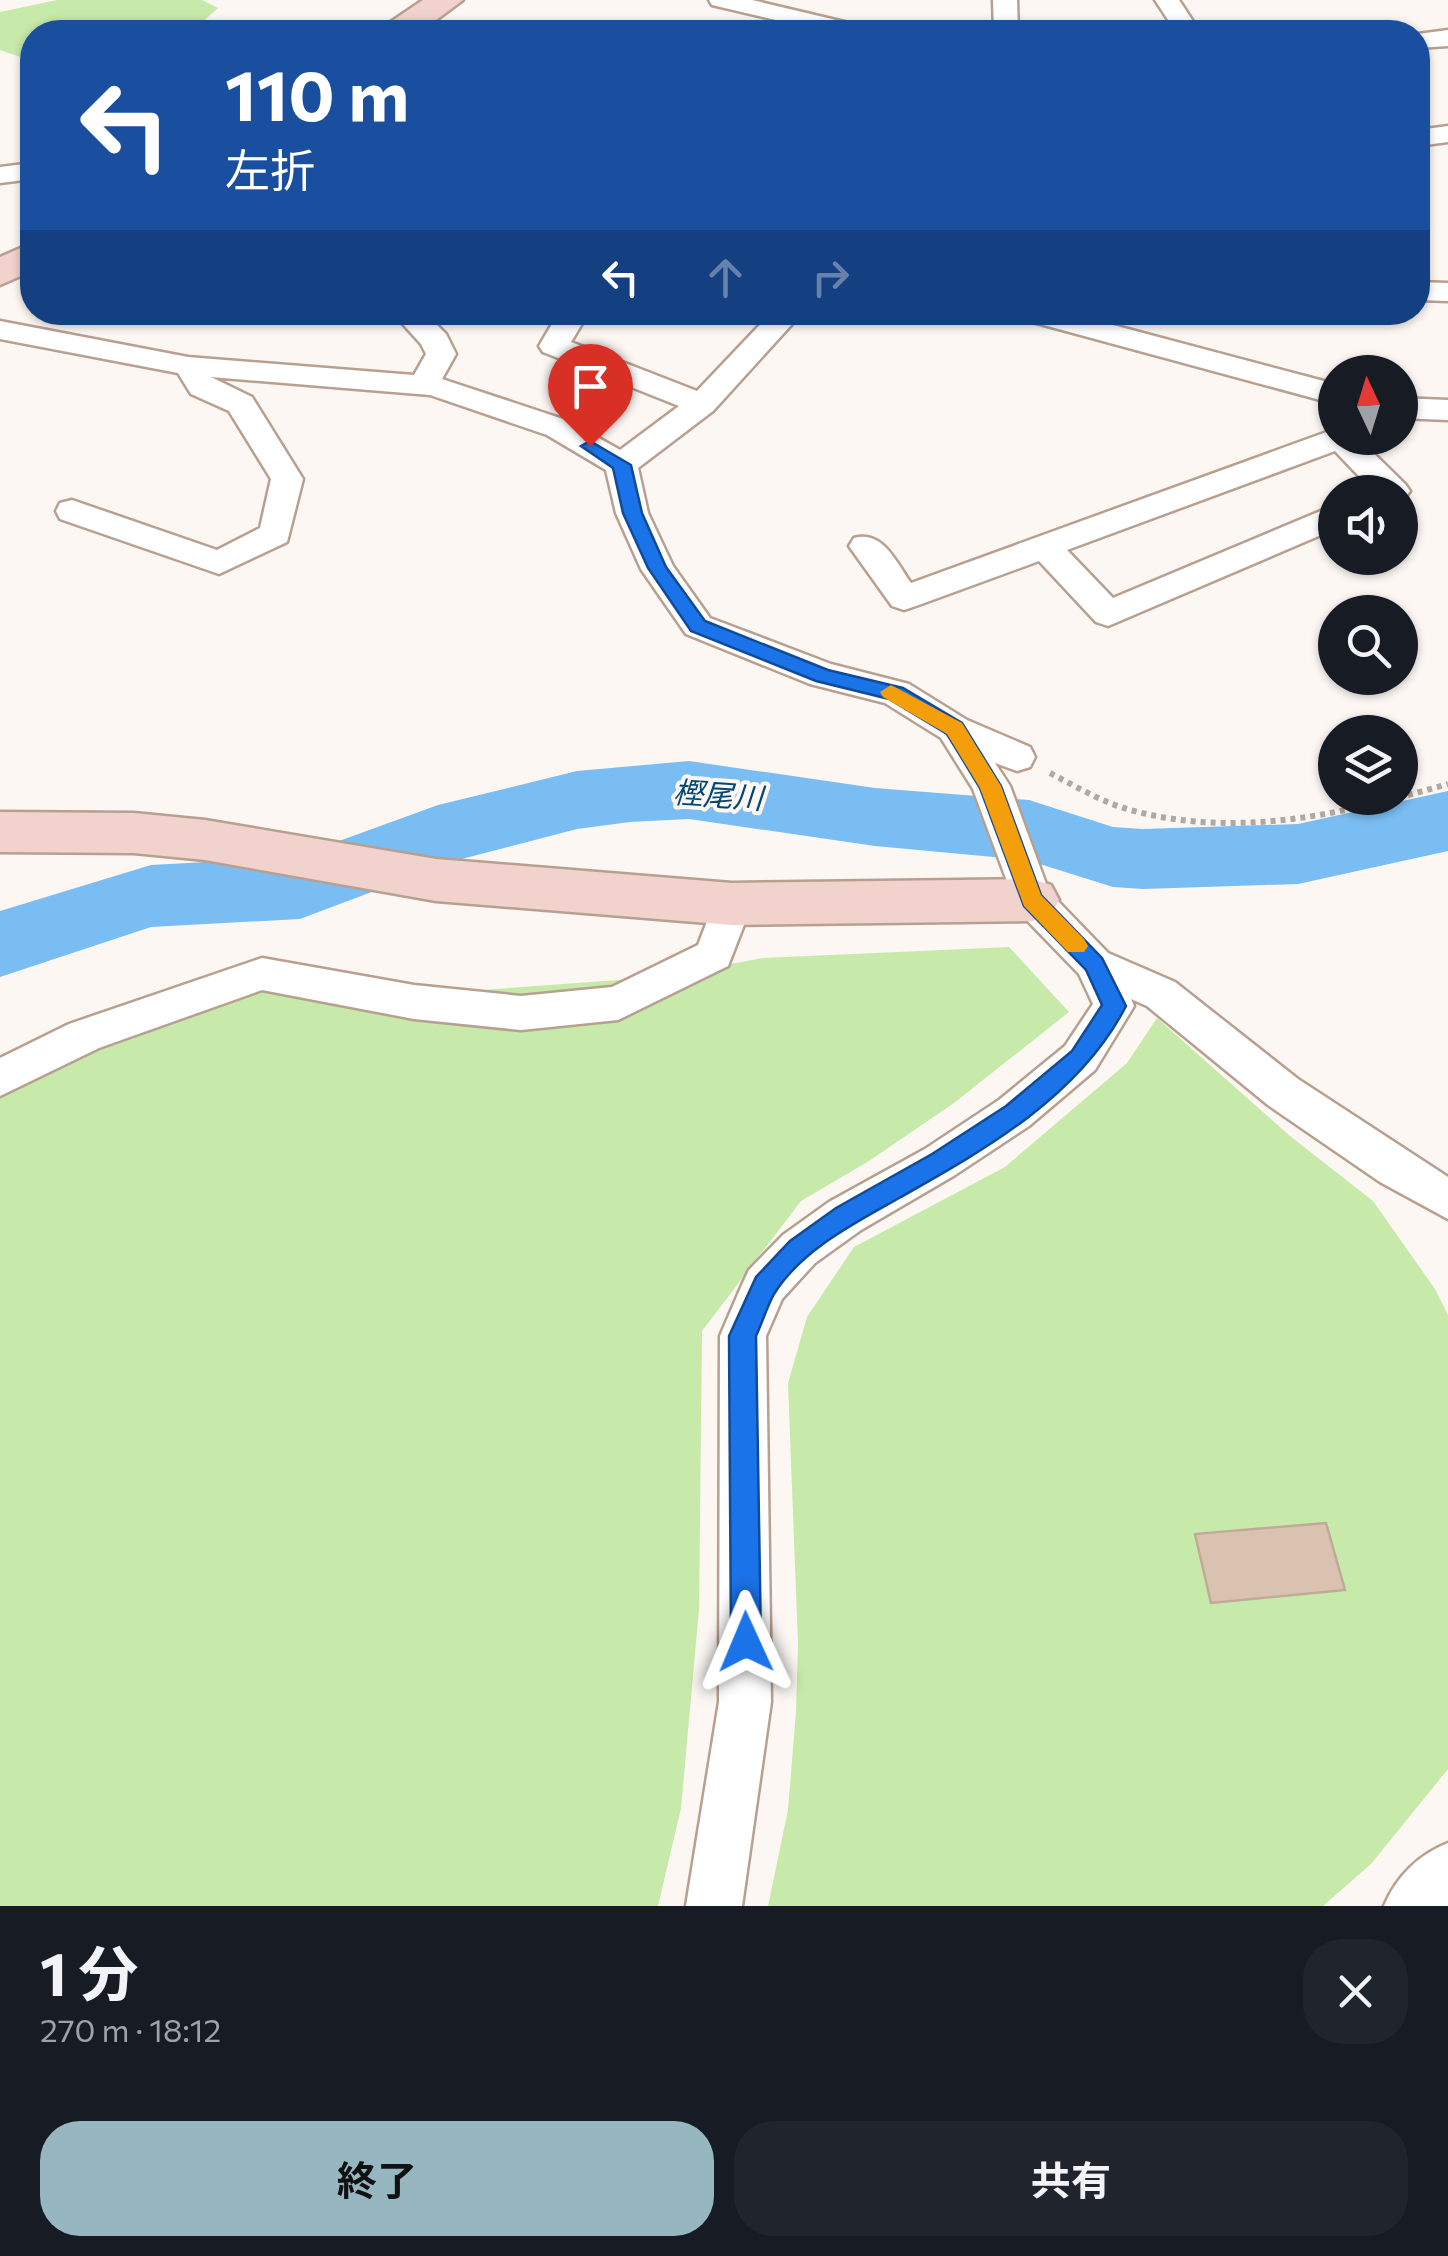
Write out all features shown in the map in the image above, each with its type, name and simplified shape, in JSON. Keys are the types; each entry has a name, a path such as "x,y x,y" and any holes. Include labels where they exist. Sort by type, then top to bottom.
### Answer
{"street":[{"path":"416,20 446,0"},
{"path":"721,0 832,20"},
{"path":"419,325 435,340 441,354 424,384"},
{"path":"566,325 554,346 702,404"},
{"path":"622,465 702,404 778,325"},
{"path":"1084,325 1318,389"},
{"path":"0,330 188,366 424,384 558,428 622,465 632,513 658,568 698,626 823,676 896,693 954,729 1018,757"},
{"path":"72,511 219,563 275,534 287,479 241,404 202,387 188,366"},
{"path":"1418,409 1448,410"},
{"path":"866,546 904,598 1318,446"},
{"path":"1357,455 1378,475"},
{"path":"1043,545 1108,614 1318,523"},
{"path":"714,1906 745,1702 742,1336 766,1285 799,1249 845,1216 1014,1114 1080,1058 1114,1006 1094,964 1032,900 990,786 954,729"},
{"path":"0,832 134,833 205,840 436,880 732,904 1032,900"},
{"path":"0,1078 84,1036 262,974 414,1002 521,1014 618,1003 714,955 732,904"},
{"path":"1094,964 1162,994 1283,1092 1445,1203"},
{"path":"1412,1906 1448,1870"}],"path":[{"path":"1018,757 1125,808 1191,823 1260,826 1382,804 1448,784"}],"green space":[{"path":"57,0 202,0 218,8 204,20 20,20 20,57 0,50 0,12"},
{"path":"1009,947 1069,1012 954,1103 801,1201 702,1331 699,1609 681,1808 658,1906 0,1906 0,1059 49,1043 134,999 326,977 440,993 660,977 763,958"},
{"path":"1157,1018 1290,1136 1373,1201 1435,1289 1448,1315 1448,1769 1371,1864 1323,1906 768,1906 788,1810 796,1712 798,1644 788,1383 807,1317 854,1247 1005,1167 1127,1063"}],"building":[{"path":"1326,1523 1345,1590 1211,1603 1195,1534"}],"waterway":[{"name":"樫尾川","path":"0,944 151,896 300,888 438,835 577,800 630,793 689,790 875,817 1029,830 1113,857 1143,859 1298,854 1448,821"}],"slow traffic":[{"path":"891,692 954,729 990,786 1032,900 1076,946"}],"route":[{"path":"590,446 622,465 632,513 658,568 698,626 823,676 896,693 954,729 990,786 1032,900 1094,964 1114,1006 1080,1058 1014,1114 845,1216 799,1249 766,1285 742,1336 746,1642"}]}
